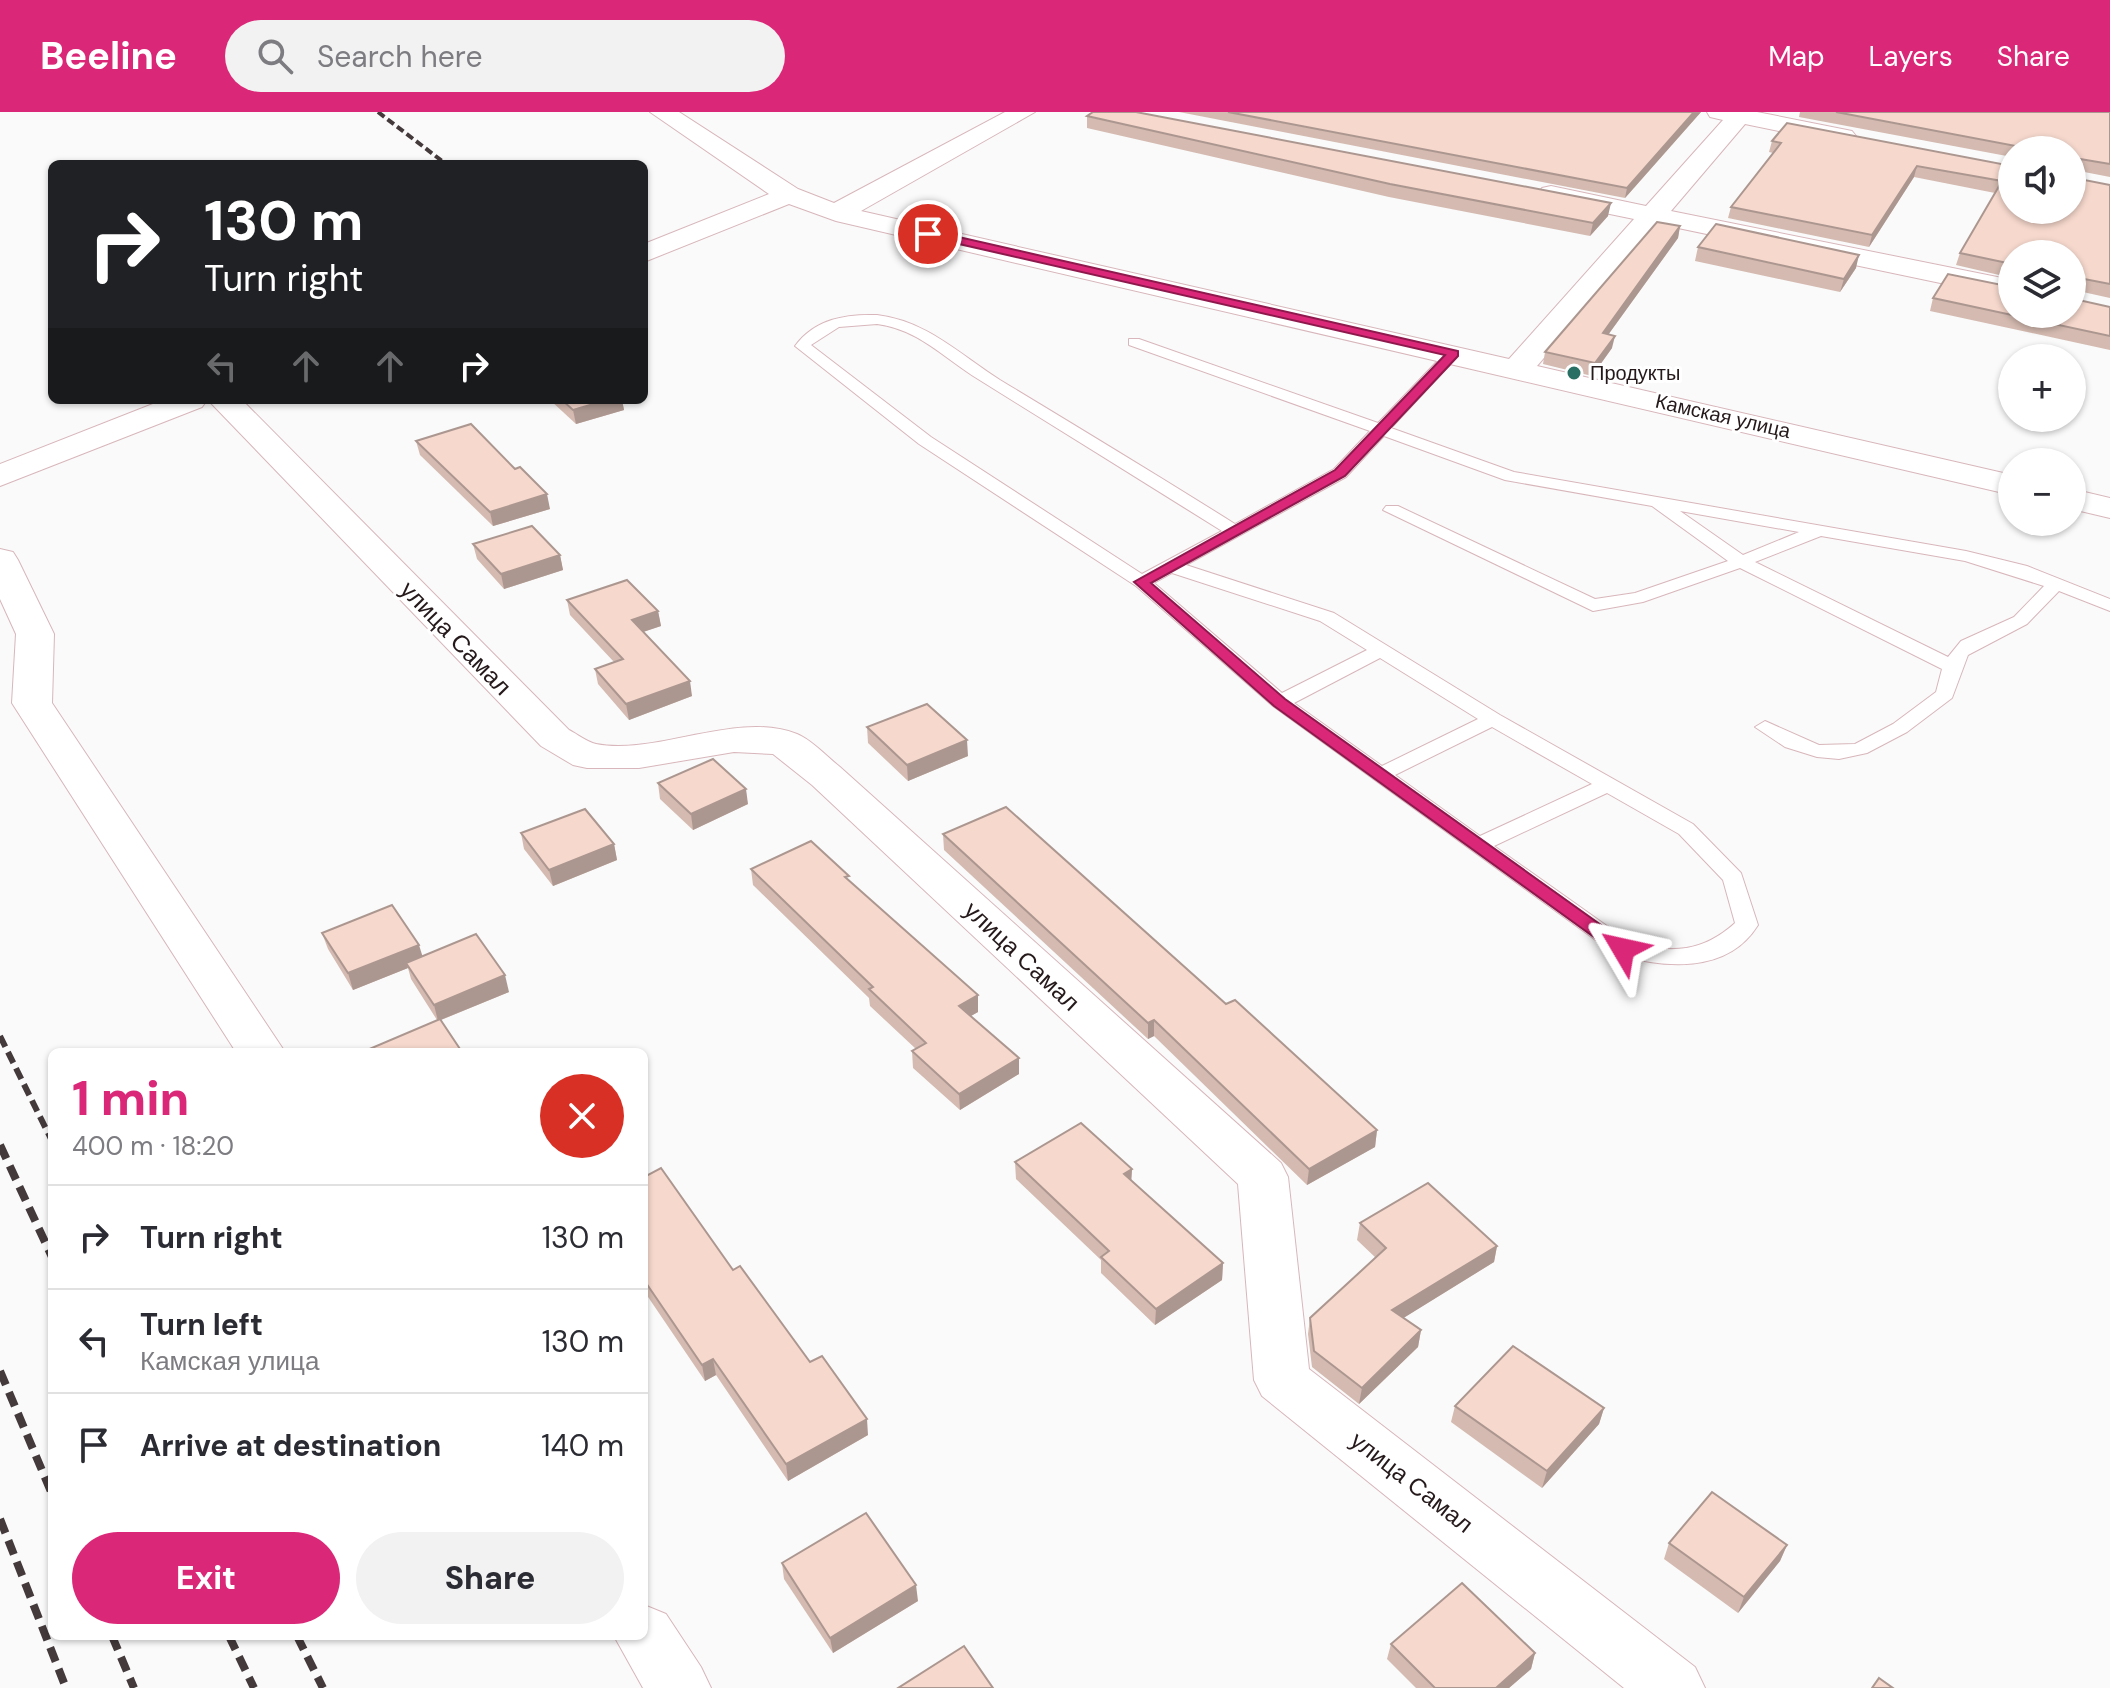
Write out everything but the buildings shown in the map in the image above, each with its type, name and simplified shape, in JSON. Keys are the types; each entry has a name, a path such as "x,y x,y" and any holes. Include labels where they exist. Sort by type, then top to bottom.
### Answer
{"street":[{"name":"Камская улица","path":"662,112 789,195 836,213 1518,368 1998,482"},
{"path":"836,213 1023,112"},
{"path":"1518,368 1654,214 1734,113 1860,139"},
{"path":"1530,190 1998,286"},
{"path":"648,252 789,195"},
{"path":"0,476 181,404"},
{"name":"улица Самал","path":"228,404 555,738 587,756 639,756 734,740 784,743 826,776 1263,1177 1282,1380 1673,1688"},
{"path":"2086,502 2110,508"},
{"path":"0,560 35,634 32,703 95,804 258,1048"},
{"path":"648,1640 679,1688"}],"lane":[{"path":"1170,566 1327,617 1493,719 1686,829 1733,878 1747,925 1730,942 1705,954 1661,960 1623,949 1280,702 1142,582 999,490 840,379 803,346 808,337 847,321 881,318 908,325 972,369 1234,531"},
{"path":"1134,342 1511,476 1650,498 1966,556 2056,584 2110,605"},
{"path":"1142,582 1340,473 1453,353"},
{"path":"1650,498 1743,563 1951,666"},
{"path":"1392,510 1593,605 1637,598 1743,563 1817,531"},
{"path":"1765,727 1793,745 1825,754 1873,747 1945,694 1951,666 1967,643 2017,623 2056,584"},
{"path":"1280,702 1381,650"},
{"path":"1381,774 1493,719"},
{"path":"1479,845 1608,784"}],"railway":[{"path":"378,112 441,160"},
{"path":"0,1036 48,1133"},
{"path":"0,1145 48,1248"},
{"path":"0,1371 48,1485"},
{"path":"0,1519 66,1688"},
{"path":"114,1640 134,1688"},
{"path":"231,1640 254,1688"},
{"path":"299,1640 323,1688"}],"place":[{"name":"Продукты","path":"1574,373"}],"route":[{"path":"928,234 1453,353 1340,473 1142,582 1280,702 1623,949"}]}
